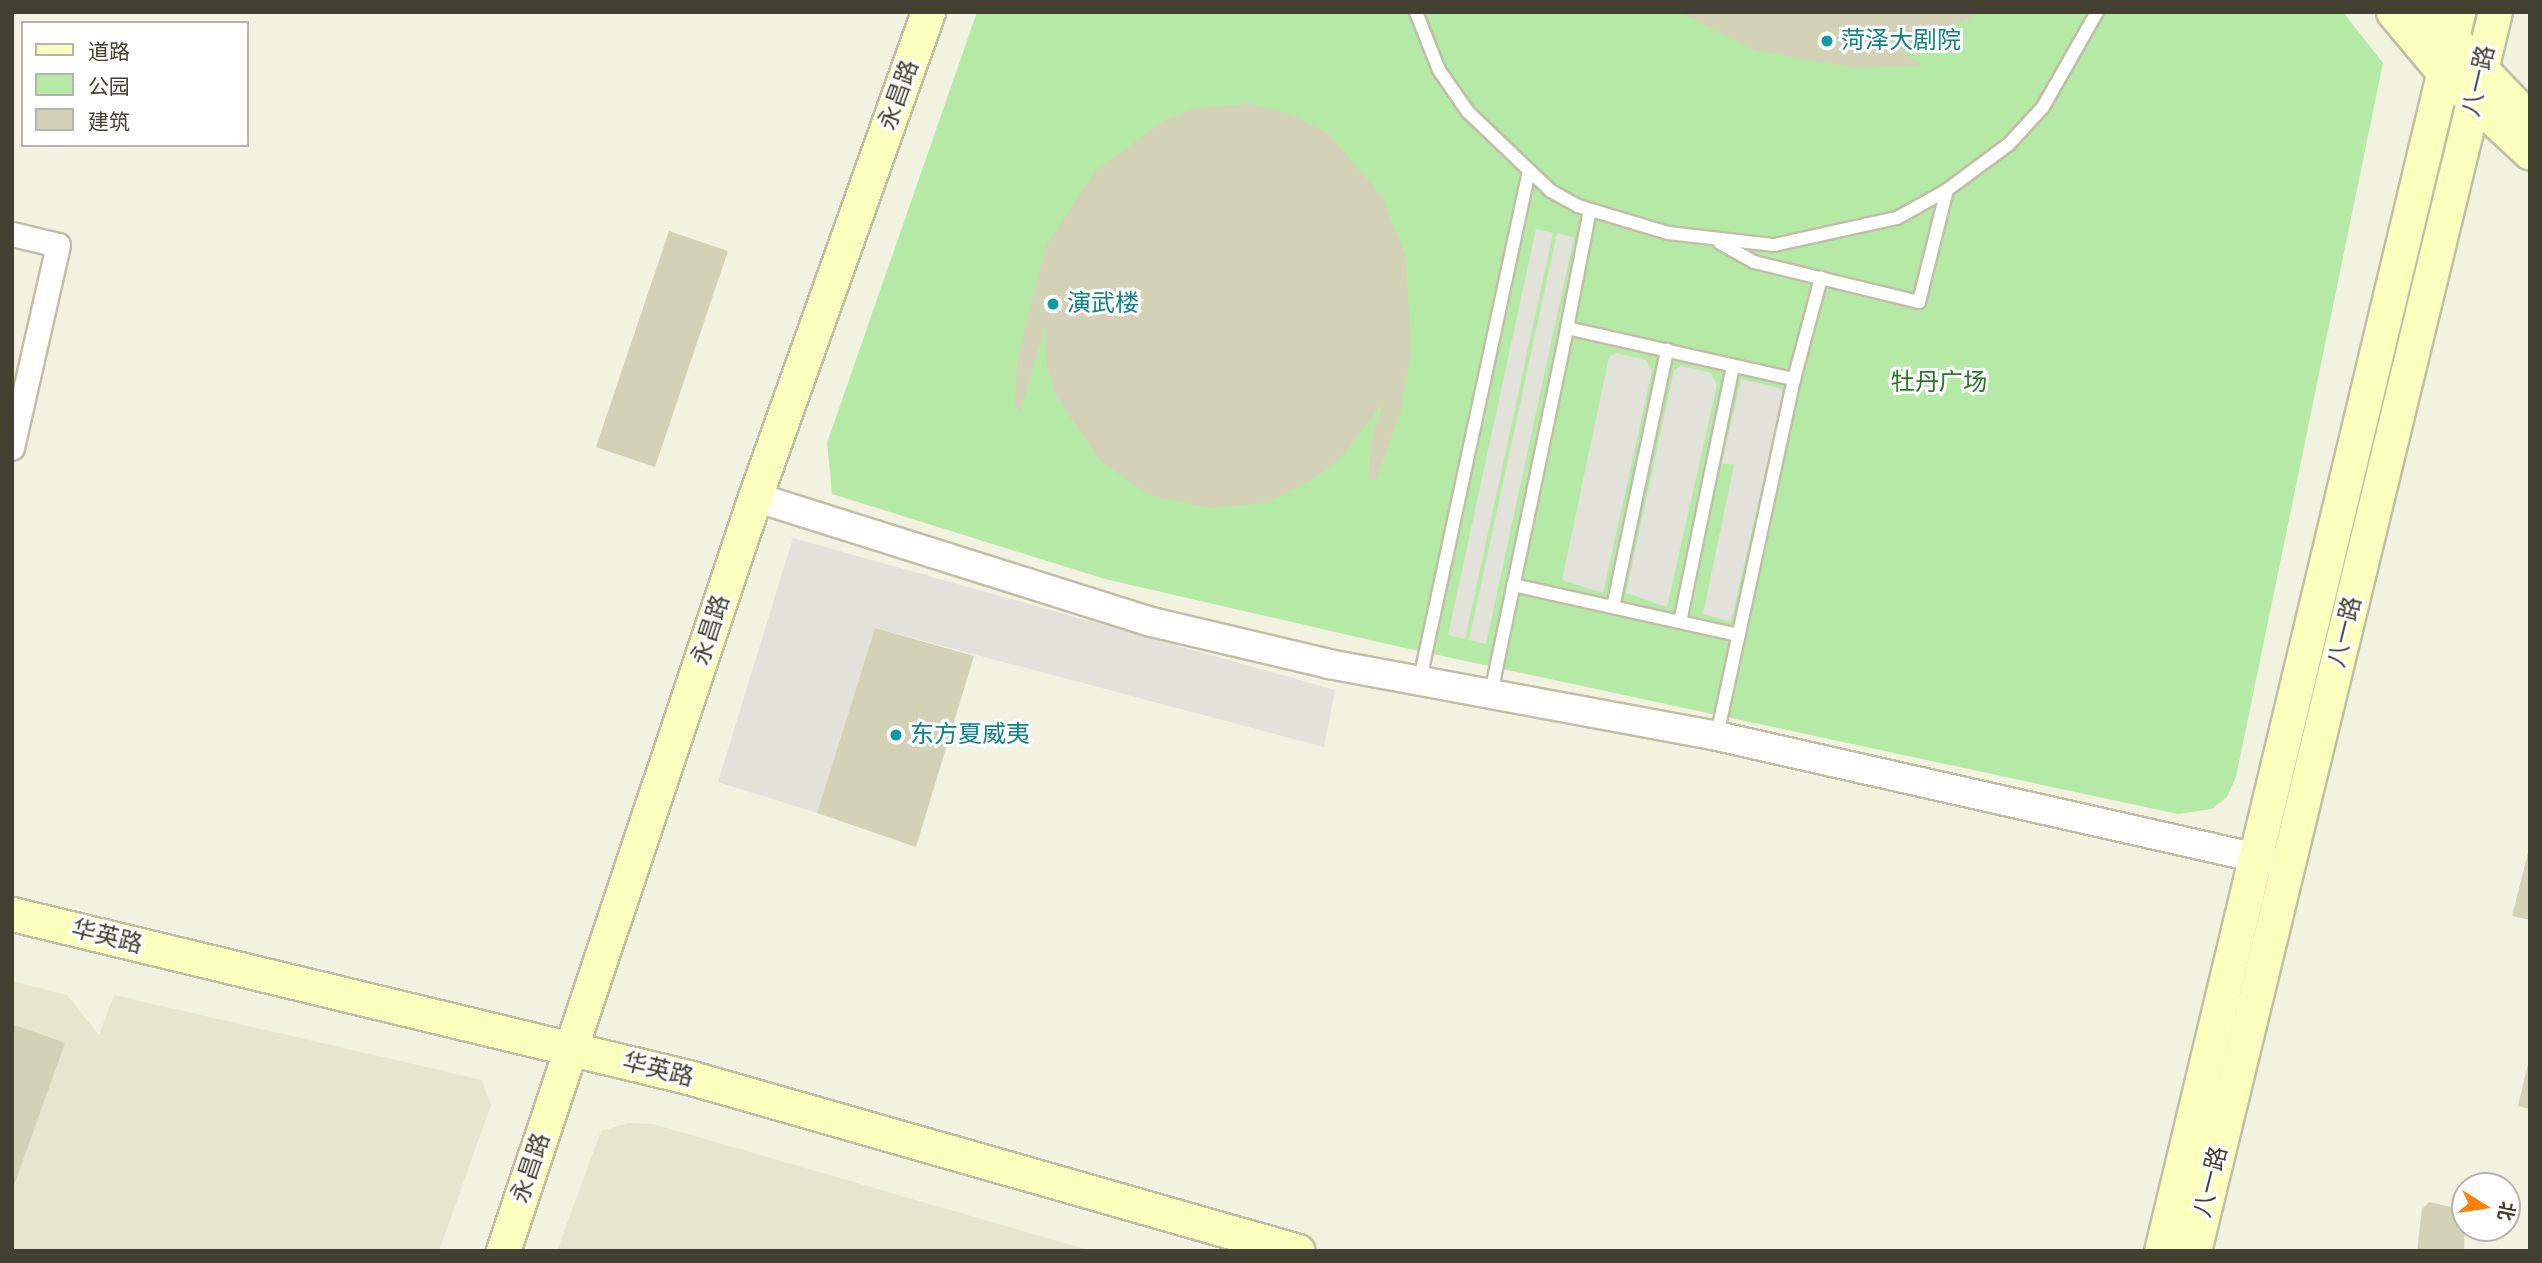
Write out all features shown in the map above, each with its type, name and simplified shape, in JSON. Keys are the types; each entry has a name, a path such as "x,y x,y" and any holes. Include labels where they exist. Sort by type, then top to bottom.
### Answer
{"main road":[{"name":"永昌路","path":"503,1251 755,497 928,12"},
{"path":"2393,12 2444,73 2478,88 2530,120"},
{"path":"2427,12 2478,88 2530,153"},
{"path":"2161,1251 2458,12"},
{"name":"八一路","path":"2194,1251 2495,12"},
{"name":"华英路","path":"12,914 572,1049 1298,1251"}],"street":[{"path":"12,234 58,244 12,448"},
{"path":"755,497 1152,622 1420,679 1717,736 2288,865"}],"lane":[{"path":"1416,12 1439,70 1461,101 1529,171 1590,210 1717,242 1754,262 1919,302 1947,190"},
{"path":"1717,242 1813,240 1897,218 1947,190 2009,144 2043,107 2097,12"},
{"path":"1420,679 1529,171"},
{"path":"1491,693 1590,210"},
{"path":"1717,736 1794,379 1821,278"},
{"path":"1567,328 1794,379"},
{"path":"1613,607 1667,350"},
{"path":"1680,622 1732,366"},
{"path":"1513,585 1739,635"}],"shaded area":[{"path":"1536,229 1553,233 1465,639 1448,635"},
{"path":"1557,233 1574,237 1486,644 1469,640"},
{"path":"1616,353 1646,360 1652,371 1603,593 1562,580 1609,357"},
{"path":"1681,366 1711,373 1717,385 1667,607 1626,593 1674,370"},
{"path":"1741,379 1780,388 1783,394 1731,622 1703,614 1734,465 1722,463"},
{"path":"793,538 1335,690 1324,747 875,628 817,813 718,782"},
{"path":"12,981 67,995 99,1035 114,995 482,1080 491,1105 439,1251 12,1251"},
{"path":"629,1123 653,1124 1092,1251 557,1251 601,1131"}],"green space":[{"name":"牡丹广场","path":"977,12 2343,12 2383,63 2236,777 2227,797 2212,809 2178,814 1396,646 1105,579 832,494 827,443"}],"building":[{"name":"菏泽大剧院","path":"1679,12 1984,12 1900,49 1923,66 1856,68 1756,51"},
{"path":"1250,104 1291,114 1328,133 1383,198 1406,257 1411,352 1400,415 1376,480 1368,479 1371,442 1383,403 1338,461 1310,481 1266,503 1208,508 1149,495 1100,461 1056,396 1046,364 1046,325 1020,412 1015,406 1017,359 1045,248 1095,171 1167,119 1197,108"},
{"path":"669,231 728,251 655,467 596,447"},
{"name":"东方夏威夷","path":"875,628 974,656 916,847 817,813"},
{"path":"2530,845 2530,920 2512,916"},
{"path":"15,1025 65,1043 13,1188 12,1034"},
{"path":"2530,1060 2530,1109 2518,1106"},
{"path":"2429,1202 2451,1207 2451,1242 2464,1242 2464,1251 2417,1251 2422,1209"}],"place":[{"name":"菏泽大剧院","path":"1827,41"},
{"name":"演武楼","path":"1053,304"},
{"name":"东方夏威夷","path":"896,735"}]}
